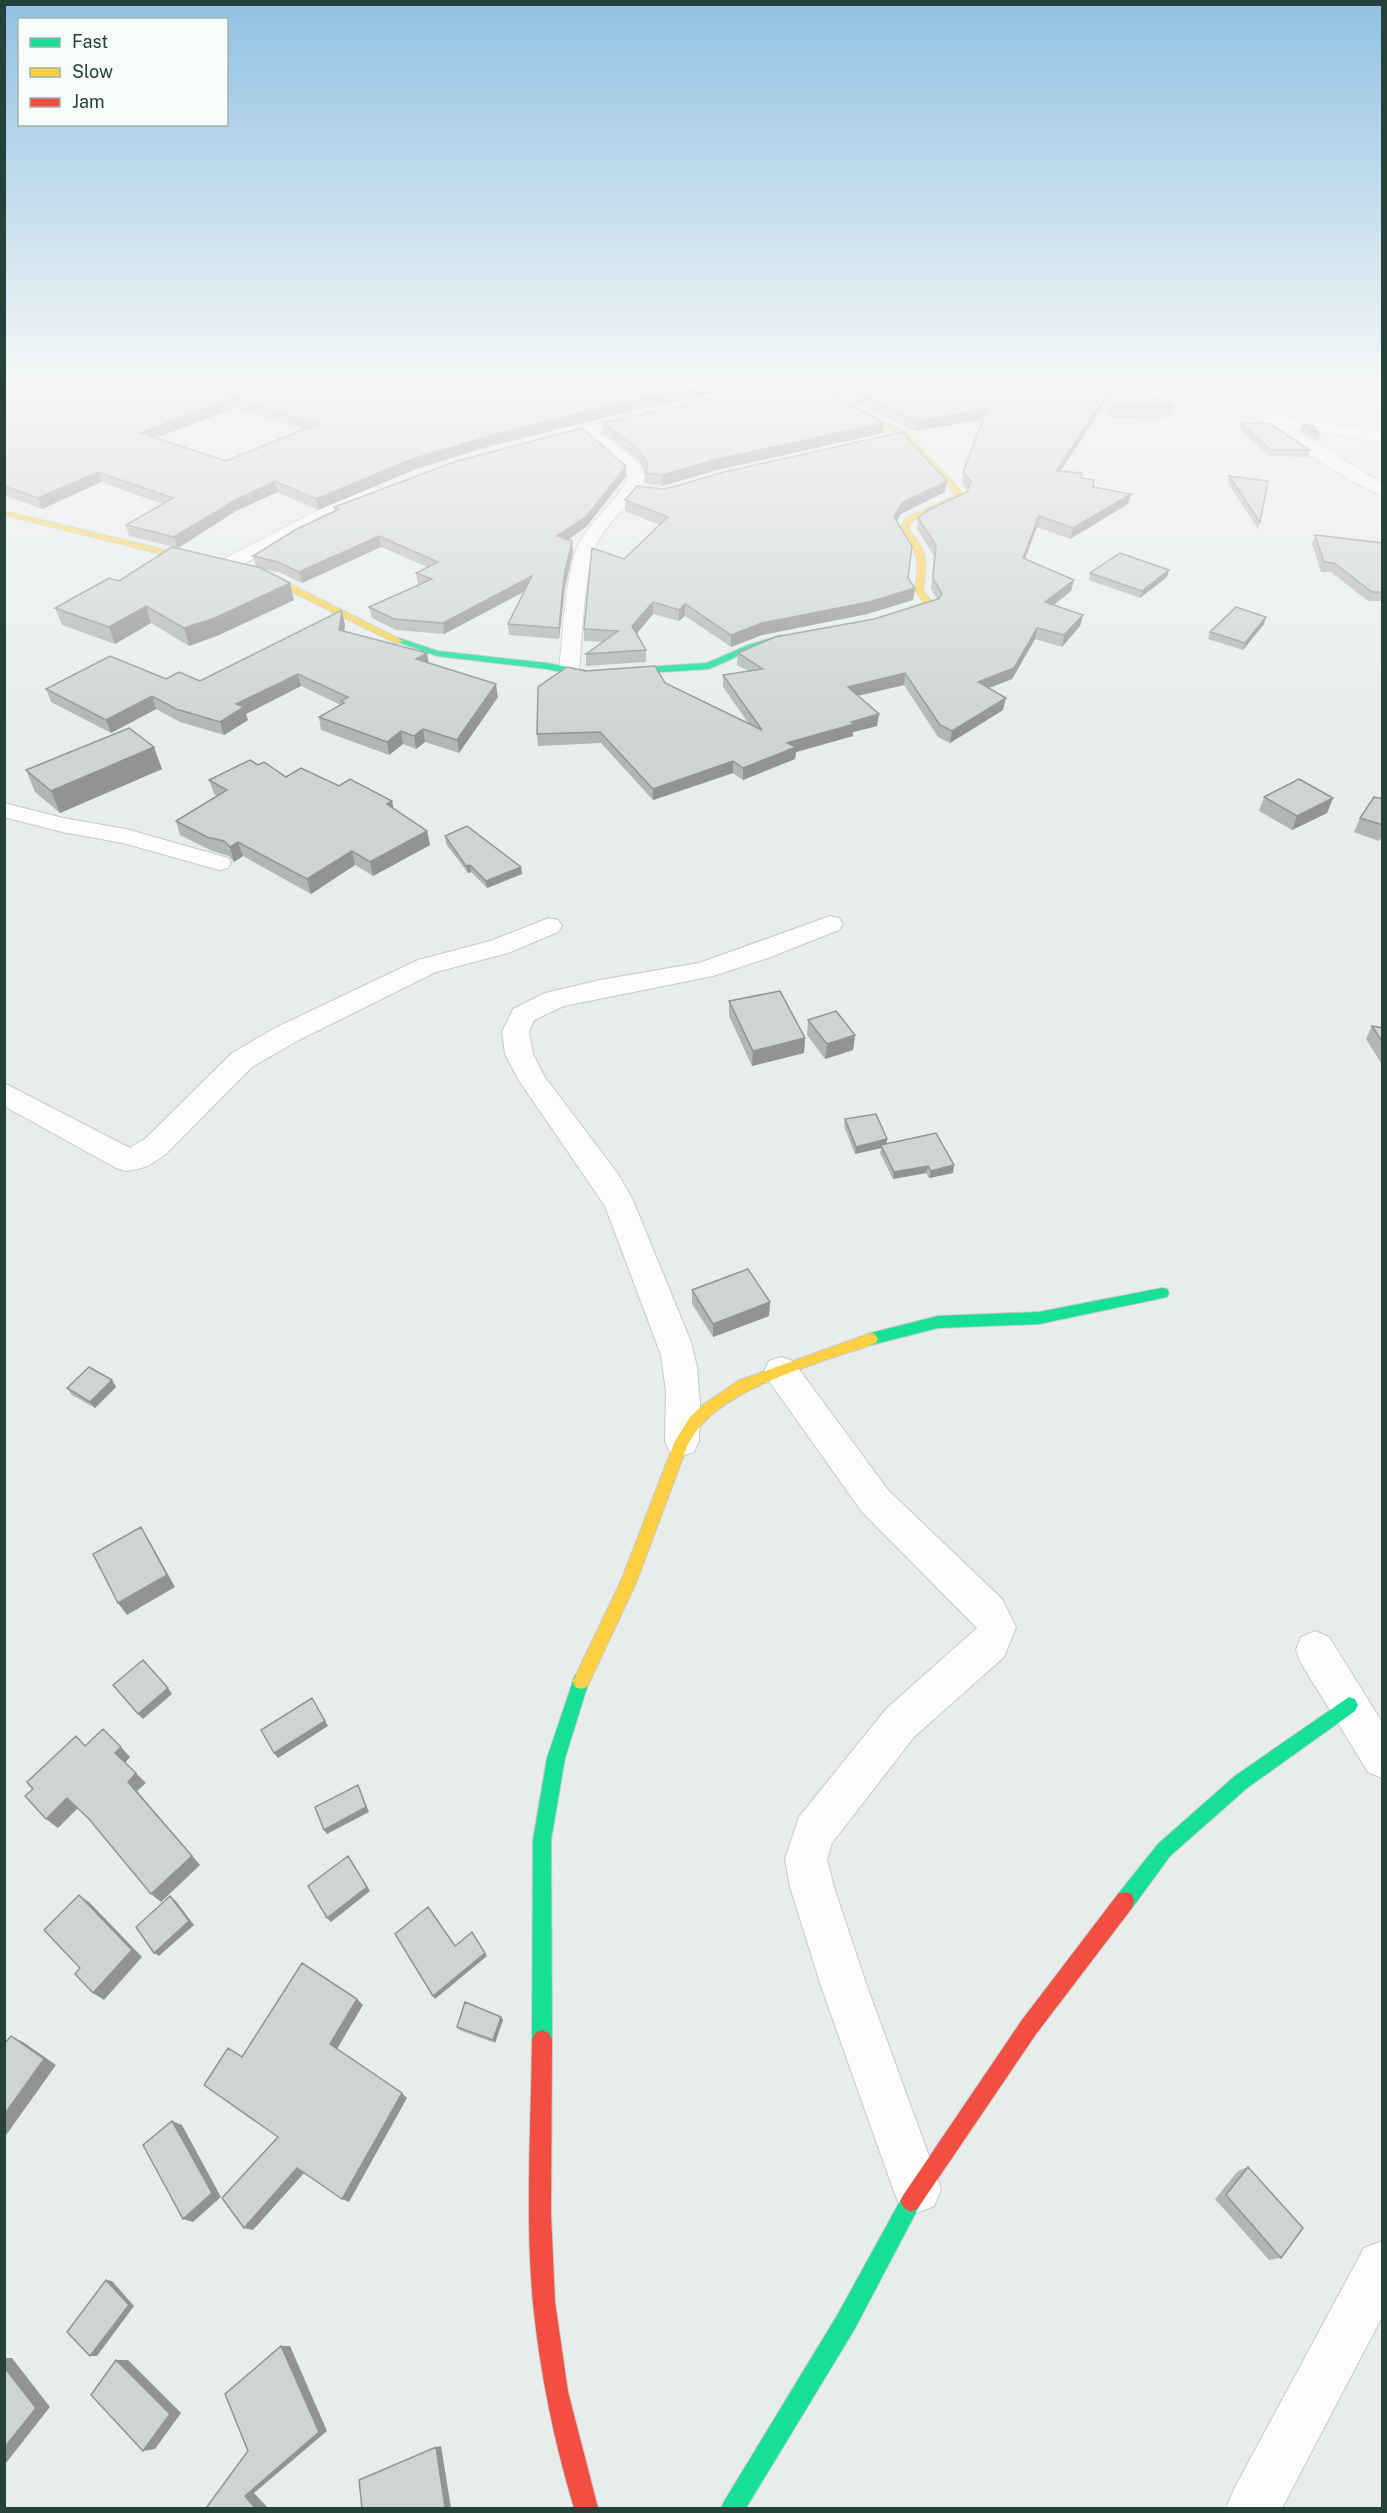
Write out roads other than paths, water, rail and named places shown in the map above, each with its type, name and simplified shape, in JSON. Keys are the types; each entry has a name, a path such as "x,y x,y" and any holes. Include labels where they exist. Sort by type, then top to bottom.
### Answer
{"street":[{"path":"225,566 330,511 358,499"},
{"path":"569,672 582,555 589,537 629,499"},
{"path":"872,622 929,604 919,590 924,557 922,550 904,529 909,520 954,499"},
{"path":"4,513 94,537 273,579 394,639 437,653 548,666 587,674 700,668 769,641 798,634"},
{"path":"4,810 43,821 136,839 219,862"},
{"path":"682,1441 684,1392 681,1365 674,1342 617,1197 545,1101 524,1067 514,1038 518,1021 531,1009 549,1002 622,984 683,975 748,958 830,924"},
{"path":"4,1093 126,1160 132,1161 156,1146 242,1060 277,1040 427,966 499,947 549,926"},
{"path":"586,2508 575,2473 554,2372 542,2272 542,1839 556,1758 577,1688 628,1583 682,1441 695,1421 725,1395 743,1385 854,1343 938,1322 1039,1318 1162,1293"},
{"path":"781,1371 875,1501 989,1612 997,1627 990,1644 900,1723 813,1832 806,1859 812,1887 844,1986 917,2189"},
{"path":"1315,1650 1383,1758"},
{"path":"733,2508 846,2322 917,2189 1029,2027 1164,1850 1241,1782 1349,1705"},
{"path":"1253,2508 1383,2266"}]}
